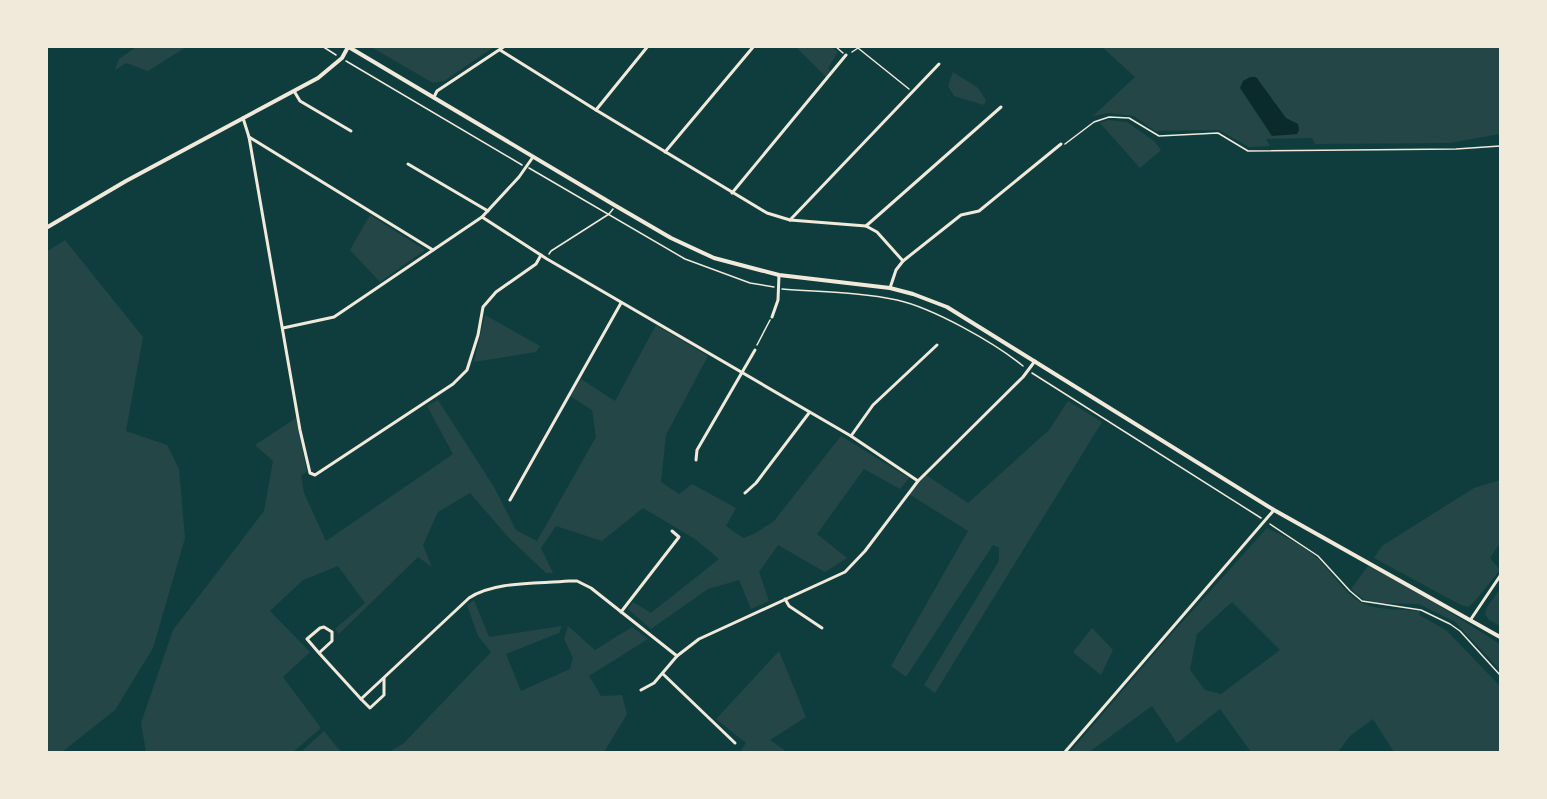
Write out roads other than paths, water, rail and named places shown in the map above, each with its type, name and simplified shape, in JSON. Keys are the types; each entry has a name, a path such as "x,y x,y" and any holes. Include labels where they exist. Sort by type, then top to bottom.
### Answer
{"street":[{"path":"433,99 437,91 505,46"},
{"path":"596,110 648,46"},
{"path":"665,152 754,46"},
{"path":"46,228 126,181 318,78 342,58 347,47 671,238 714,258 779,275 890,288 947,307 1275,510 1500,637"},
{"path":"500,50 767,213 790,220 866,226 877,232 903,261"},
{"path":"732,193 846,55"},
{"path":"790,220 939,64"},
{"path":"294,91 300,101 351,131"},
{"path":"866,226 1001,107"},
{"path":"243,118 249,137 300,430 310,473 315,475 352,452 453,384 467,370 478,335 483,308 496,292 536,264 541,255"},
{"path":"249,137 433,250"},
{"path":"890,288 896,270 903,261 961,215 979,211 1061,144"},
{"path":"283,328 334,317 482,217 532,157"},
{"path":"408,164 488,211"},
{"path":"482,217 621,303 851,436 918,481"},
{"path":"772,317 778,300 779,275"},
{"path":"510,500 621,303"},
{"path":"851,436 873,405 937,345"},
{"path":"696,460 697,450 754,350"},
{"path":"641,690 654,683 677,657 699,639 845,572 865,551 918,481 1029,371 1035,360"},
{"path":"745,493 756,483 809,413"},
{"path":"1065,753 1275,510"},
{"path":"621,612 679,537 672,531"},
{"path":"1471,619 1500,576"},
{"path":"362,699 469,598 485,590 577,581 591,588 677,657"},
{"path":"785,599 789,606 822,628"},
{"path":"319,653 332,641 332,632 324,627 307,639 319,653 370,708 384,695 384,677"},
{"path":"663,674 735,743"}]}
